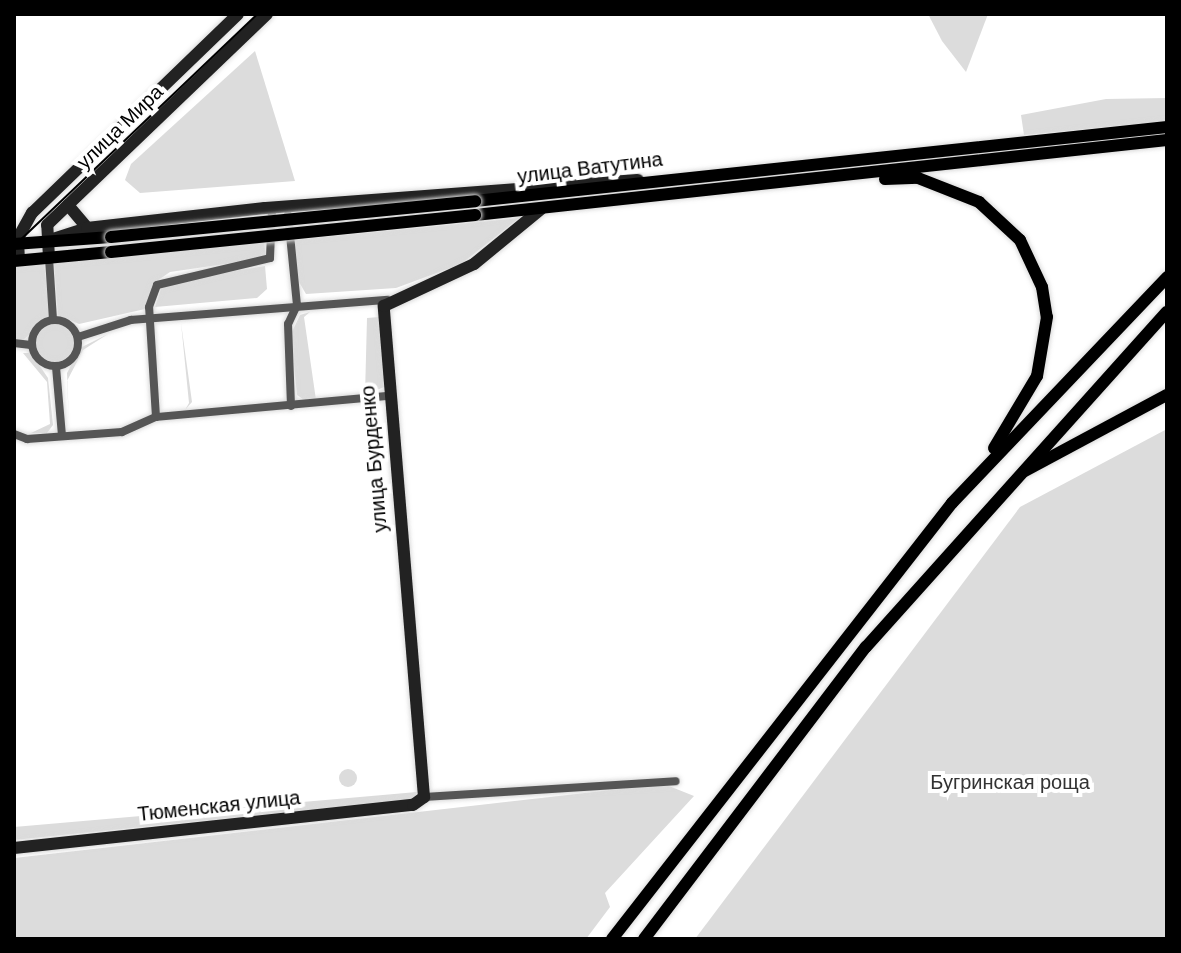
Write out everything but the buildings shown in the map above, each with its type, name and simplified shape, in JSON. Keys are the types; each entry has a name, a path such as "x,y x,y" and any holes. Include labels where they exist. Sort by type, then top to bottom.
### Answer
{"main road":[{"name":"улица Ватутина","path":"15,244 475,201 1167,127"},
{"name":"улица Ватутина","path":"49,258 541,209 1167,140"},
{"path":"612,939 974,477 1023,405 1041,361 1047,317 1030,256 1002,221 949,187 841,177"},
{"path":"17,261 49,258"},
{"path":"974,477 1167,277"},
{"path":"644,939 866,647 1003,487 1167,312"},
{"path":"1003,487 1053,451 1167,395"}],"street":[{"name":"улица Мира","path":"15,244 32,213 238,14"},
{"name":"улица Мира","path":"47,241 47,225 265,15"},
{"path":"53,320 47,241 87,228 287,206 649,180"},
{"path":"68,205 87,228"},
{"path":"287,206 297,305 288,324 291,406"},
{"path":"156,417 150,298 173,276 270,258 272,208"},
{"path":"53,320 78,337 150,318 387,300 474,264 541,209"},
{"path":"15,244 17,261"},
{"name":"улица Бурденко","path":"387,300 388,396 424,797"},
{"path":"53,320 35,331 31,345 37,359 56,367"},
{"path":"56,367 74,357 78,337"},
{"path":"14,343 31,345"},
{"path":"56,367 62,436"},
{"path":"14,434 62,436 142,429 156,417 388,396"},
{"path":"424,797 675,781"},
{"name":"Тюменская улица","path":"14,848 413,805 424,797"}],"green space":[{"path":"928,14 988,14 966,72 942,41"},
{"path":"255,51 295,181 140,193 125,180 131,164"},
{"path":"1167,98 1167,121 1024,135 1021,115 1106,99"},
{"path":"519,218 461,264 396,288 306,294 299,282 293,240"},
{"path":"264,241 266,258 170,272 154,283 145,309 79,324 58,315 54,262"},
{"path":"44,263 50,317 23,340 14,339 14,265"},
{"path":"265,266 267,289 257,298 155,307 161,289 176,280"},
{"path":"310,312 304,317 316,400 306,401 297,395 291,334 300,315"},
{"path":"379,317 384,387 365,395 367,318"},
{"path":"181,323 192,402 185,410 189,403"},
{"path":"55,324 68,330 74,343 68,356 55,362 42,356 36,343 42,330"},
{"path":"108,334 83,350 67,380 67,373 80,348"},
{"path":"23,353 31,353 48,378 53,425 47,433 31,433 50,424 47,382"},
{"name":"Бугринская роща","path":"1167,429 1167,939 695,939 1020,507"},
{"path":"348,769 357,778 348,787 339,778"},
{"path":"664,784 694,796 605,893 610,907 586,939 14,939 14,858"},
{"path":"417,792 415,799 14,840 14,827"}],"tram line":[{"path":"14,246 258,14"}]}
